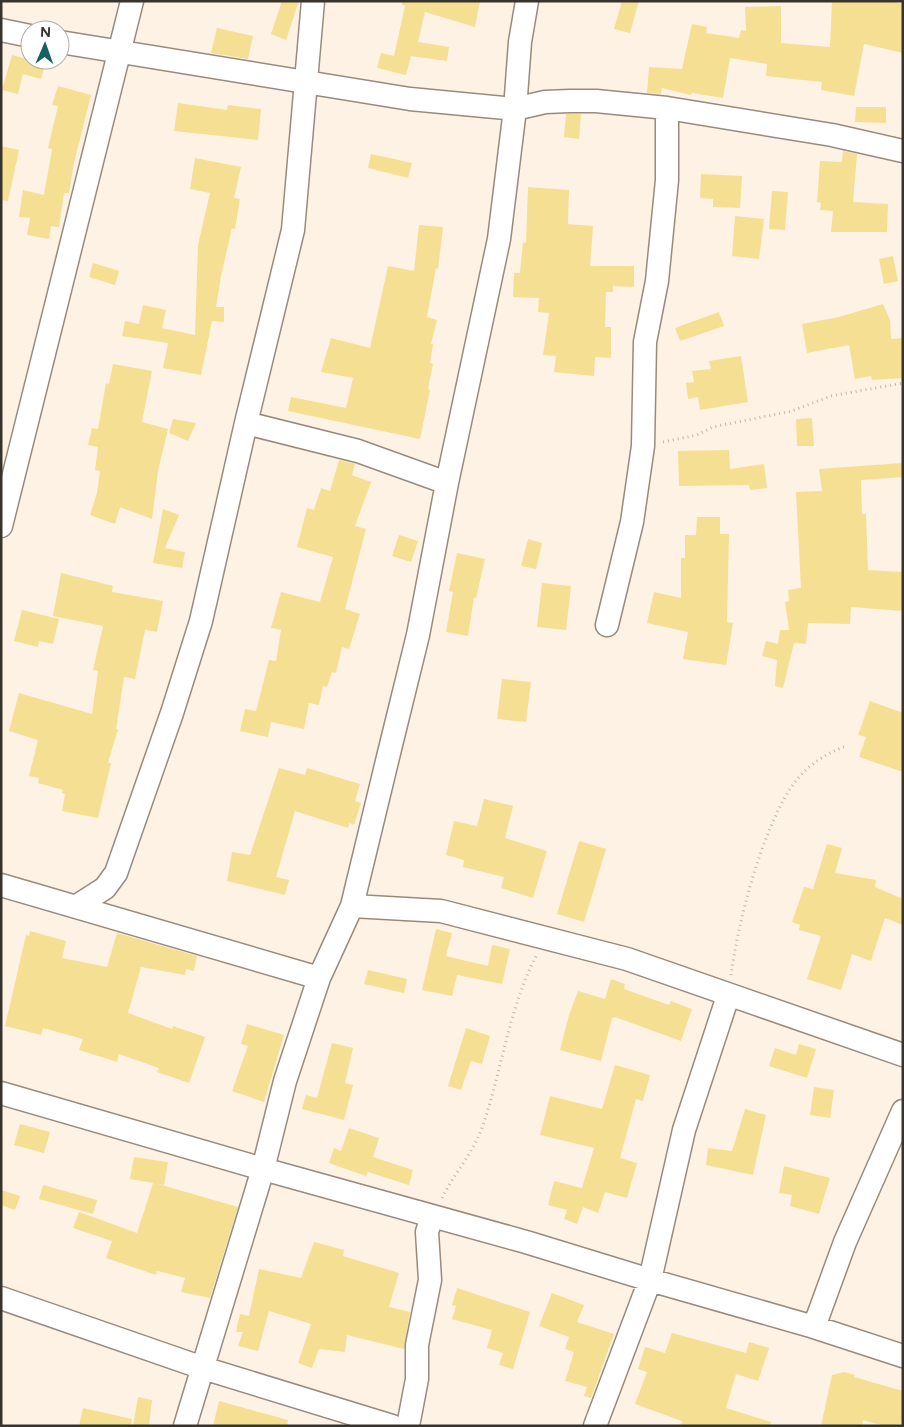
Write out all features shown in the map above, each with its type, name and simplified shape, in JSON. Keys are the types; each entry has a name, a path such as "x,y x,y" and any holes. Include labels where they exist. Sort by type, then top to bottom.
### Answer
{"street":[{"path":"1,526 132,1"},
{"path":"77,906 105,888 116,873 172,713 201,621 246,423 293,230 313,1"},
{"path":"185,1426 263,1169 285,1081 319,978 352,906 418,635 447,483 499,239 515,109 520,42 527,1"},
{"path":"1,30 20,34"},
{"path":"70,44 213,66 305,84 410,99 515,109 545,102 587,101 667,108 832,135 903,151"},
{"path":"607,625 632,522 643,446 645,342 657,281 667,180 667,108"},
{"path":"246,423 358,451 447,483"},
{"path":"1,884 319,978"},
{"path":"352,906 441,912 627,959 728,996 903,1055"},
{"path":"595,1426 650,1280 684,1130 728,996"},
{"path":"1,1093 263,1169 526,1242 814,1327 903,1356"},
{"path":"814,1327 845,1242 903,1111"},
{"path":"408,1426 417,1379 417,1345 430,1280 426,1232 432,1216"},
{"path":"1,1298 203,1368 392,1426"}],"path":[{"path":"643,446 697,435 727,424 792,410 831,396 903,383"},
{"path":"728,996 734,954 743,917 766,840 780,806 791,787 811,766 824,755 844,747"},
{"path":"432,1216 448,1185 478,1138 523,982 546,938"}],"building":[{"path":"282,1 299,1 286,40 271,34"},
{"path":"402,1 480,1 475,27 425,12 418,42 449,47 447,61 411,56 406,75 377,68 381,53 394,56 405,6 402,5"},
{"path":"622,1 639,1 630,33 614,29"},
{"path":"832,1 889,1 903,4 903,53 864,44 854,96 821,90 822,82 766,76 767,64 730,58 723,98 692,93 691,95 662,88 661,94 647,93 649,67 682,69 692,24 707,27 706,33 739,38 741,30 746,31 745,7 781,6 781,43 830,47"},
{"path":"217,28 253,36 248,59 211,53"},
{"path":"12,55 20,57 20,70 43,70 41,79 23,74 18,94 2,90"},
{"path":"58,86 91,95 74,163 69,193 64,193 59,227 51,226 49,239 27,235 30,218 19,217 23,190 44,195 52,149 48,148 58,106 52,105"},
{"path":"178,103 227,110 228,105 261,109 258,140 174,131"},
{"path":"856,107 886,107 886,123 855,122"},
{"path":"566,114 581,114 579,139 564,137"},
{"path":"1,146 19,150 8,201 1,200"},
{"path":"843,151 857,154 853,202 888,204 887,232 831,232 833,211 820,210 821,203 817,202 820,161 842,162"},
{"path":"371,154 412,163 408,178 368,168"},
{"path":"195,158 241,167 234,198 240,199 235,229 232,228 216,307 224,307 224,322 212,321 201,375 163,368 168,343 122,336 125,321 139,324 143,305 166,310 162,328 195,335 198,245 210,193 190,189"},
{"path":"701,174 742,176 740,208 713,207 713,199 700,198"},
{"path":"528,187 569,190 568,224 593,226 590,266 634,266 634,287 613,286 613,292 606,292 605,327 611,327 611,358 595,357 594,376 554,372 556,356 543,355 549,313 538,312 539,298 513,297 514,273 520,273 523,242 526,243"},
{"path":"772,191 788,192 785,230 769,229"},
{"path":"735,216 764,219 759,259 732,256"},
{"path":"419,225 443,227 438,269 436,268 427,317 437,320 431,344 433,344 430,363 433,364 428,389 430,390 420,439 288,411 291,397 346,408 353,378 321,372 331,338 370,348 388,266 414,271"},
{"path":"893,256 898,281 884,284 879,259"},
{"path":"93,263 119,271 115,285 89,277"},
{"path":"883,304 890,320 891,339 903,338 903,378 872,380 871,376 855,379 849,345 807,353 802,324 839,317"},
{"path":"719,312 724,326 680,341 675,328"},
{"path":"741,356 748,402 700,410 698,397 688,399 686,383 694,382 692,371 711,369 709,361"},
{"path":"113,364 152,371 142,422 168,429 158,471 152,519 120,507 115,524 90,515 97,493 100,471 95,470 98,447 88,445 92,428 98,429 106,383 109,384"},
{"path":"812,418 814,446 797,446 796,419"},
{"path":"173,419 196,423 188,441 169,433"},
{"path":"729,450 730,469 764,464 767,488 750,490 749,485 679,486 678,451"},
{"path":"339,460 355,464 352,475 371,482 355,526 366,529 345,609 360,614 349,649 342,647 336,673 332,672 327,687 323,686 319,705 309,703 304,729 271,722 268,737 240,731 245,709 256,711 269,660 276,661 281,630 271,628 281,592 320,602 333,557 297,547 307,508 314,510 321,488 330,491"},
{"path":"902,463 903,477 861,480 862,514 866,514 868,570 903,572 903,611 851,607 850,624 808,623 806,644 794,643 783,688 775,686 777,660 762,656 766,641 778,644 780,630 789,630 785,602 789,601 788,590 801,588 796,492 822,491 819,469"},
{"path":"163,509 179,515 165,548 185,552 182,568 153,563"},
{"path":"697,517 720,517 720,534 729,534 727,622 733,623 726,665 683,659 688,632 647,623 654,592 681,598 681,558 685,558 685,535 696,535"},
{"path":"399,535 418,541 411,562 392,556"},
{"path":"528,539 542,543 536,569 521,566"},
{"path":"457,553 485,559 476,598 474,597 468,636 446,632 453,592 449,591"},
{"path":"61,573 113,586 112,592 163,601 157,632 145,630 135,679 124,677 116,729 118,729 108,763 111,763 98,818 62,811 65,794 62,793 63,790 38,783 39,778 29,776 38,740 9,731 19,693 92,714 98,671 93,670 103,626 53,616"},
{"path":"542,583 571,586 566,630 537,627"},
{"path":"22,610 59,619 53,644 39,641 38,647 14,641"},
{"path":"502,679 531,682 526,722 497,719"},
{"path":"870,701 903,713 903,772 859,757 866,737 858,735"},
{"path":"279,768 305,775 307,768 360,784 355,801 361,803 354,825 349,823 348,828 295,811 276,877 289,880 285,895 227,881 232,852 250,855"},
{"path":"484,799 513,806 505,838 547,851 533,898 501,888 504,877 463,867 464,860 446,855 454,821 477,826"},
{"path":"579,841 606,849 584,922 557,914"},
{"path":"827,844 842,848 835,873 876,880 875,887 903,899 903,925 885,918 871,961 852,954 841,990 807,979 821,936 799,930 800,925 792,922 804,887 813,889"},
{"path":"436,929 452,933 446,956 488,966 492,945 510,949 502,984 457,975 452,996 422,990"},
{"path":"30,931 66,941 62,958 107,967 117,933 197,956 194,971 186,969 185,975 141,967 128,1013 172,1029 173,1026 205,1037 189,1083 157,1072 159,1068 119,1054 117,1062 79,1050 83,1039 43,1028 41,1035 5,1026 26,935 29,936"},
{"path":"368,970 407,979 404,993 364,984"},
{"path":"611,979 625,984 624,989 669,1005 671,1001 692,1009 681,1041 615,1017 612,1018 601,1061 560,1050 569,1015 578,991 605,999"},
{"path":"247,1024 284,1035 264,1102 232,1091 248,1046 241,1044"},
{"path":"466,1028 490,1036 482,1064 471,1061 461,1090 448,1086"},
{"path":"332,1043 353,1048 345,1083 353,1085 344,1120 302,1109 306,1095 317,1098"},
{"path":"799,1044 816,1049 807,1078 769,1066 775,1048 796,1055"},
{"path":"615,1065 650,1075 643,1101 636,1099 620,1158 637,1163 627,1198 605,1192 598,1213 583,1207 577,1224 564,1219 567,1210 548,1205 554,1181 582,1188 594,1148 540,1135 550,1096 602,1109"},
{"path":"814,1087 834,1090 830,1118 810,1115"},
{"path":"745,1109 766,1115 753,1175 706,1165 708,1148 732,1151"},
{"path":"20,1124 50,1132 44,1153 14,1145"},
{"path":"349,1128 379,1138 373,1157 413,1170 409,1185 368,1172 366,1176 329,1163 334,1148 341,1151"},
{"path":"134,1157 168,1162 164,1185 158,1184 238,1207 210,1298 181,1292 185,1278 157,1271 156,1275 106,1258 112,1241 73,1228 79,1212 137,1233 153,1183 130,1179"},
{"path":"784,1166 830,1178 819,1214 790,1206 792,1195 779,1193"},
{"path":"43,1185 97,1200 93,1214 39,1199"},
{"path":"1,1190 20,1196 15,1210 1,1205"},
{"path":"314,1242 344,1250 343,1256 399,1273 389,1307 410,1312 404,1349 347,1335 345,1352 319,1349 312,1368 298,1363 311,1324 269,1311 258,1351 238,1346 243,1332 236,1332 240,1314 249,1316 259,1269 301,1278"},
{"path":"457,1288 530,1312 513,1369 499,1365 503,1353 487,1348 492,1330 452,1319 456,1306 452,1305"},
{"path":"552,1293 584,1305 577,1322 614,1334 591,1398 584,1396 587,1387 565,1381 574,1352 565,1349 569,1337 539,1326"},
{"path":"672,1333 746,1353 749,1342 769,1348 758,1381 736,1374 726,1408 771,1422 770,1426 681,1426 682,1421 635,1404 647,1372 638,1369 645,1347 665,1353"},
{"path":"844,1372 855,1375 854,1377 903,1391 903,1417 900,1426 885,1426 863,1420 862,1426 821,1426 832,1375"},
{"path":"138,1397 152,1400 149,1426 133,1426"},
{"path":"219,1401 288,1420 287,1426 213,1426"},
{"path":"83,1408 132,1419 131,1426 79,1426"}]}
